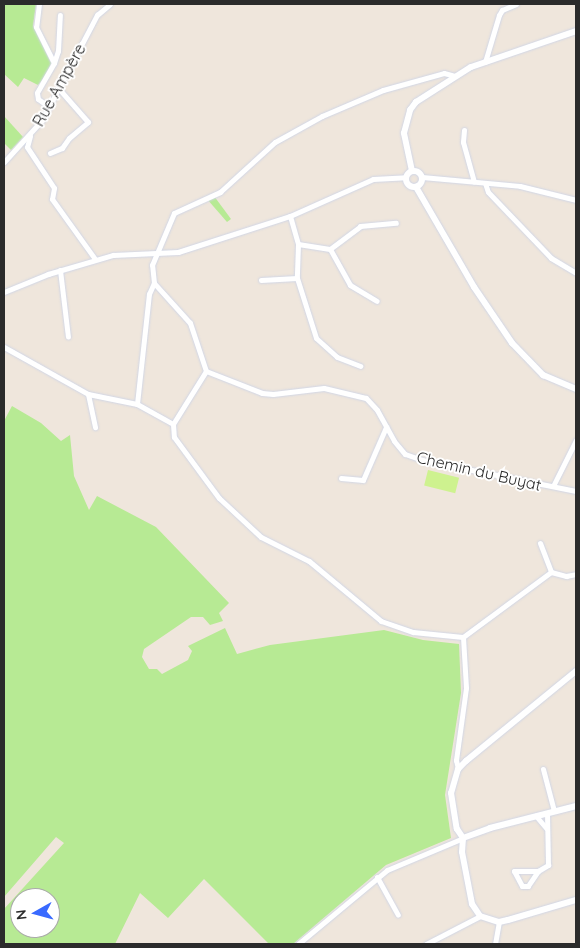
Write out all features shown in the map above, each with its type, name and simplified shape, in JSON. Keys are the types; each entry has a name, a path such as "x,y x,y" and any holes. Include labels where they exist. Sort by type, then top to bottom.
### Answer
{"street":[{"path":"39,4 36,27 54,63"},
{"name":"Rue Ampère","path":"4,162 30,136 59,89 97,15 110,4"},
{"path":"484,62 502,10 516,4"},
{"path":"48,106 38,99 37,93 54,63 58,51 60,15"},
{"path":"412,171 404,133 410,110 425,96 455,76 484,62 576,31"},
{"path":"137,404 149,294 154,283 152,265 174,213 231,184 275,142 322,116 383,90 444,73 455,76"},
{"path":"50,153 62,148 69,138 88,122 59,89"},
{"path":"464,130 463,142 474,182"},
{"path":"30,136 26,148 54,188 52,199 95,259"},
{"path":"4,292 60,270 95,259 126,253 178,252 290,216 373,179 406,177 412,171"},
{"path":"412,171 417,171 422,177 520,186 576,200"},
{"path":"406,177 408,184 416,187 474,287 512,344 543,374 576,389"},
{"path":"416,187 422,177"},
{"path":"485,183 488,192 551,258 576,273"},
{"path":"290,216 298,244 297,278 320,345 337,357 360,366"},
{"path":"298,244 330,249 360,226 396,223"},
{"path":"330,249 350,284 376,301"},
{"path":"60,270 68,338"},
{"path":"262,280 297,278"},
{"path":"154,283 190,323 206,371 173,424 174,436 219,498 261,538 309,561 381,621 414,632 463,637 551,572"},
{"path":"4,348 88,394 137,404 173,424"},
{"name":"Chemin du Buyat","path":"206,371 262,393 273,394 324,388 366,398 377,410 386,427 406,454 422,460 576,491"},
{"path":"88,394 95,427"},
{"path":"341,478 363,480 386,427"},
{"path":"552,486 576,440"},
{"path":"540,543 551,572"},
{"path":"551,572 566,576 576,574"},
{"path":"463,637 466,688 456,760 458,769 451,793 457,829 463,838 462,852 472,904 480,916 499,922 576,900"},
{"path":"458,769 576,671"},
{"path":"538,871 514,870 522,886 528,886 538,871 548,865 546,828 550,812 543,769"},
{"path":"298,944 377,877 395,865 463,838 576,806"},
{"path":"536,816 546,828"},
{"path":"377,877 398,915"},
{"path":"426,944 480,916"},
{"path":"495,944 499,922"}],"green space":[{"path":"4,4 36,4 33,26 51,63 46,76 38,85 24,78 18,87 4,74"},
{"path":"4,116 23,137 11,150 4,143"},
{"path":"214,196 231,219 227,222 207,199"},
{"path":"12,406 41,423 61,441 70,435 74,476 89,510 97,496 156,527 229,603 219,613 223,621 210,625 203,617 191,617 144,649 142,657 149,669 157,669 162,674 188,660 192,651 188,646 225,628 237,654 270,645 384,630 423,640 459,644 461,693 445,795 451,838 386,865 293,944 269,944 204,879 168,918 140,893 115,944 4,944 4,909 10,902 10,938 60,938 60,888 23,888 64,843 56,837 4,897 4,421"},
{"path":"428,470 459,478 455,493 424,486"}]}
